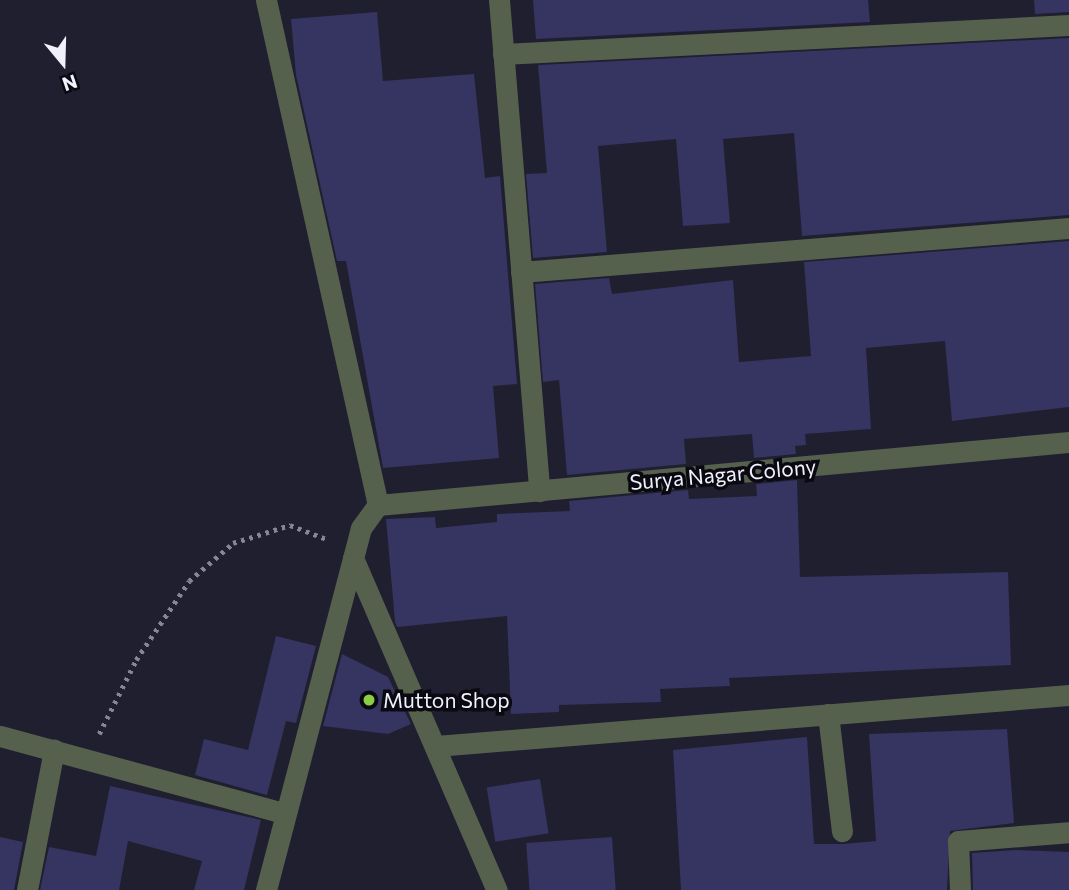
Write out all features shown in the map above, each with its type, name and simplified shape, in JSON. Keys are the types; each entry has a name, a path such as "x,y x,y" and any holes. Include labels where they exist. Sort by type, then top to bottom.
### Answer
{"street":[{"path":"266,0 378,505 367,514 353,558 284,813 266,890"},
{"path":"499,0 539,491"},
{"path":"503,54 1069,25"},
{"path":"521,272 1069,228"},
{"name":"Surya Nagar Colony","path":"378,505 1069,442"},
{"path":"353,558 436,747 492,886"},
{"path":"436,747 1069,695"},
{"path":"828,715 842,831"},
{"path":"0,736 284,813"},
{"path":"27,890 54,750"},
{"path":"960,890 958,841 1069,832"}],"path":[{"path":"86,759 136,660 190,581 233,543 290,526 353,558"}],"building":[{"path":"533,0 868,0 870,22 536,39"},
{"path":"1034,0 1069,0 1069,12 1035,14"},
{"path":"377,12 383,81 474,74 485,178 500,176 517,384 493,386 499,458 383,468 346,261 337,261 296,75 291,19"},
{"path":"1069,38 1069,215 802,236 794,133 723,139 730,223 683,226 676,139 598,146 607,252 533,258 526,174 547,173 538,65"},
{"path":"1069,241 1069,407 952,421 945,341 866,348 871,429 805,434 806,445 795,446 796,454 754,458 752,434 684,439 686,464 567,475 559,380 543,382 535,284 609,278 612,294 733,280 739,362 811,356 804,262"},
{"path":"797,480 800,577 1008,572 1011,665 729,678 730,686 660,689 661,702 559,705 559,712 511,714 507,616 397,627 395,622 386,519 435,517 436,528 497,522 497,514 570,511 569,501 688,490 689,499 757,496 756,484"},
{"path":"276,636 316,646 296,723 286,721 267,795 195,775 204,739 248,750"},
{"name":"Mutton Shop","path":"342,654 388,677 411,724 388,734 323,726"},
{"path":"1007,729 1014,823 950,831 947,890 681,890 673,750 807,737 814,844 843,844 876,841 869,734"},
{"path":"540,779 549,833 495,842 487,787"},
{"path":"110,786 261,820 244,890 194,890 202,861 128,841 119,890 40,890 49,847 96,856"},
{"path":"0,837 23,842 14,890 0,890"},
{"path":"612,837 616,890 529,890 526,843"},
{"path":"1015,850 1069,852 1069,890 973,890 972,853"}],"place":[{"name":"Mutton Shop","path":"369,700"}]}
